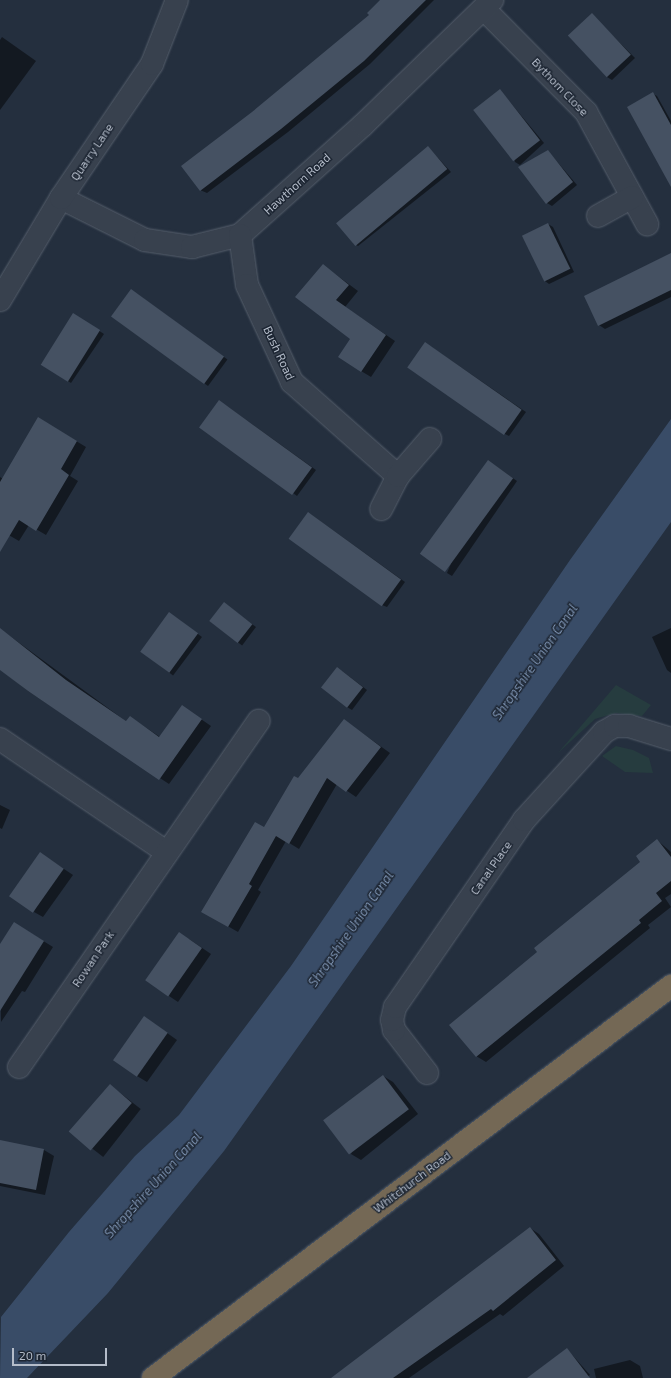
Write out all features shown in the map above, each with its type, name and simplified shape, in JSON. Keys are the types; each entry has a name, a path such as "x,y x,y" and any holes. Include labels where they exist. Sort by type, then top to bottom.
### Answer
{"highway":[{"name":"Whitchurch Road","path":"153,1378 671,986"}],"street":[{"name":"Quarry Lane","path":"0,300 60,198 152,64 177,0"},
{"name":"Hawthorn Road","path":"60,198 145,240 192,247 240,235 362,126 488,5"},
{"name":"Bythom Close","path":"488,5 586,112 647,224"},
{"path":"598,216 632,197"},
{"name":"Bush Road","path":"240,235 247,285 292,382 398,476"},
{"path":"381,509 398,476 430,439"},
{"name":"Rowan Park","path":"19,1067 166,852 259,721"},
{"name":"Canal Place","path":"427,1073 394,1030 392,1020 395,1007 524,820 604,732 615,726 629,726 671,739"},
{"path":"0,739 166,852"}],"green space":[{"path":"616,685 651,705 642,716 616,713 595,719 558,753"},
{"path":"616,746 633,750 649,758 653,773 625,772 602,756"}],"water":[{"name":"Shropshire Union Canal","path":"671,419 671,522 224,1151 108,1293 27,1378 0,1378 1,1317 69,1232 135,1156 179,1115 291,966 570,560"}],"building":[{"path":"380,0 426,0 364,61 281,129 200,191 181,166 252,112 369,15 367,13"},
{"path":"592,13 631,55 607,77 568,36"},
{"path":"500,89 540,140 513,161 473,110"},
{"path":"653,92 671,125 671,187 627,107"},
{"path":"428,146 447,169 355,246 336,223"},
{"path":"548,150 573,182 546,204 518,167"},
{"path":"548,223 570,269 544,282 522,236"},
{"path":"671,253 671,290 598,326 584,296"},
{"path":"323,264 349,285 336,300 386,335 361,372 338,357 350,339 295,297"},
{"path":"131,289 224,357 204,384 111,317"},
{"path":"73,313 100,330 68,382 41,365"},
{"path":"425,342 522,410 504,435 407,367"},
{"path":"219,400 312,468 292,495 199,428"},
{"path":"38,417 77,441 61,469 69,475 36,531 19,520 0,552 0,482"},
{"path":"488,460 513,478 445,572 420,554"},
{"path":"308,512 401,580 382,606 289,539"},
{"path":"224,602 252,624 238,643 209,621"},
{"path":"169,612 198,633 169,673 140,652"},
{"path":"0,628 66,680 126,721 130,716 159,737 182,705 202,719 159,780 28,691 0,670"},
{"path":"337,667 363,687 347,708 321,687"},
{"path":"344,719 381,747 346,792 327,778 289,844 276,836 249,884 252,886 228,927 201,912 255,822 264,827 294,776 298,778"},
{"path":"657,839 671,857 671,881 656,893 662,901 639,920 641,923 476,1057 449,1025 537,952 534,948 640,862 636,856"},
{"path":"40,852 64,869 33,913 9,896"},
{"path":"14,922 44,941 0,1011 0,944"},
{"path":"179,932 202,948 168,996 145,980"},
{"path":"144,1016 168,1033 137,1077 113,1060"},
{"path":"383,1075 409,1109 349,1154 323,1120"},
{"path":"110,1084 132,1103 91,1151 69,1132"},
{"path":"0,1140 44,1149 36,1190 0,1183"},
{"path":"530,1227 556,1260 493,1311 491,1309 393,1378 331,1378"},
{"path":"567,1348 590,1378 527,1378"}]}
